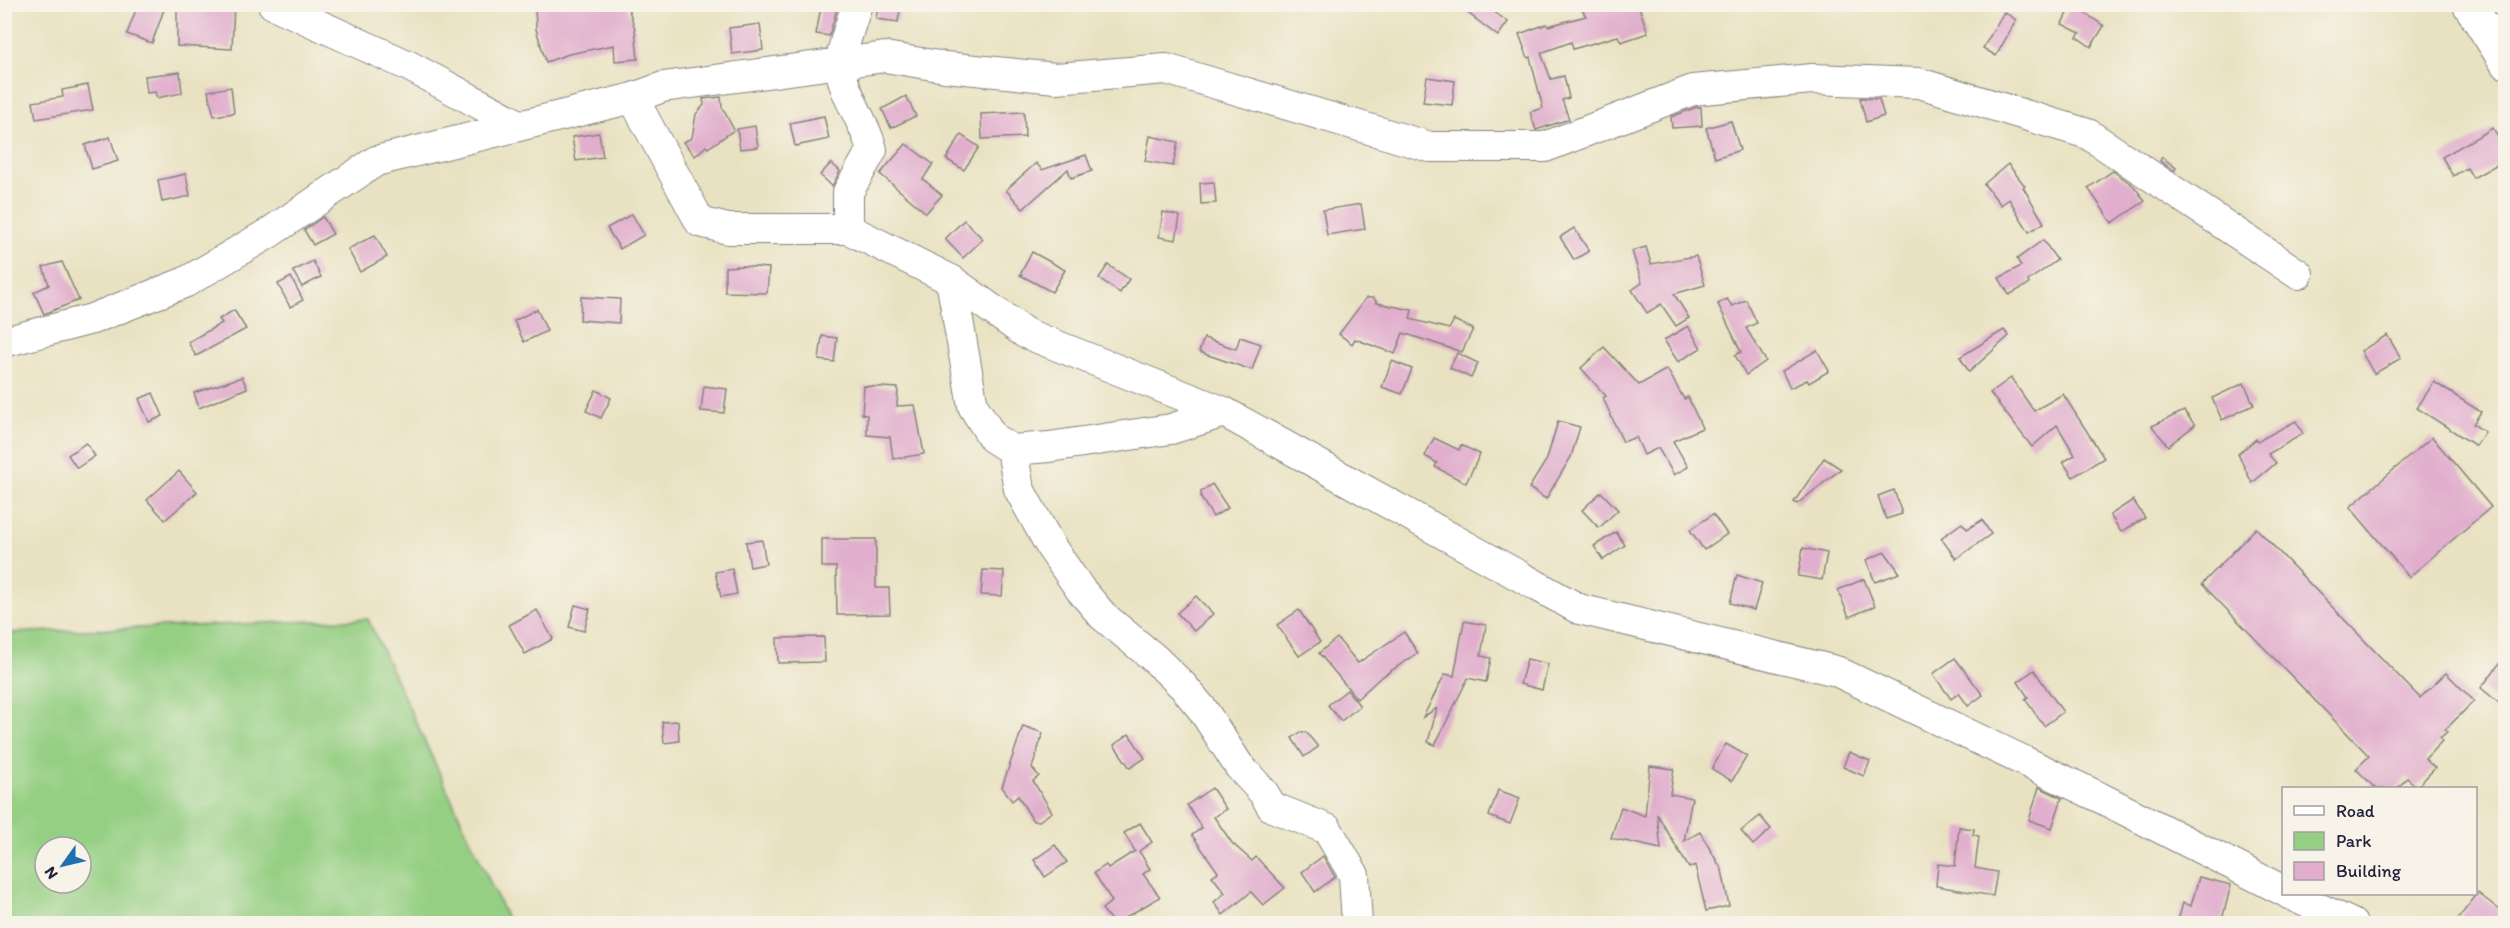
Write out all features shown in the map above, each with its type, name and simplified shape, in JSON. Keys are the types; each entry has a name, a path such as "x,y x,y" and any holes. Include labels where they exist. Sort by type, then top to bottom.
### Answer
{"main road":[{"path":"2469,4 2505,62"}],"street":[{"path":"273,4 409,66 519,125"},
{"path":"848,229 848,192 872,150 868,134 841,76 840,64 857,4"},
{"path":"4,342 92,319 186,282 269,233 376,161 633,98 663,87 885,57 945,67 1056,78 1166,69 1430,147 1545,147 1693,90 1812,80 1919,83 2088,134 2298,274"},
{"path":"633,98 700,222 728,229 848,229 951,280 1025,333 1224,412 1580,609 1836,671 2099,796 2282,890"},
{"path":"951,280 973,406 993,438 1012,450 1049,447 1171,429 1224,412"},
{"path":"1012,450 1019,489 1051,548 1080,589 1103,616 1155,658 1183,686 1203,710 1239,766 1263,792 1272,807 1327,829 1354,875 1357,924"},
{"path":"2291,895 2352,924"}],"green space":[{"path":"368,619 509,923 5,923 5,633"}],"building":[{"path":"138,4 166,4 152,43 127,34"},
{"path":"177,4 234,4 232,49 177,46"},
{"path":"535,4 627,4 635,29 638,59 615,61 614,45 569,54 546,62 536,29"},
{"path":"878,4 901,4 898,22 876,19"},
{"path":"1456,4 1489,4 1493,11 1508,22 1498,36"},
{"path":"1578,4 1638,4 1648,33 1621,42 1618,36 1573,49 1571,42 1541,53 1551,79 1564,76 1569,98 1562,100 1569,119 1536,130 1530,112 1543,108 1530,57 1528,58 1519,34 1547,24 1548,26 1586,16"},
{"path":"2071,4 2089,4 2085,13 2104,26 2091,47 2077,37 2080,33 2062,24"},
{"path":"821,7 837,9 829,36 816,34"},
{"path":"2004,12 2016,20 1996,56 1983,48"},
{"path":"760,24 763,50 732,54 729,28"},
{"path":"180,72 182,93 157,98 155,92 147,93 145,76"},
{"path":"1427,77 1455,81 1452,105 1423,102"},
{"path":"88,85 93,110 36,119 33,102 63,97 62,90"},
{"path":"231,87 234,113 214,116 208,91"},
{"path":"906,96 916,116 891,128 882,109"},
{"path":"721,97 722,107 734,130 708,148 706,146 695,156 683,142 692,138 696,114 704,105 703,99"},
{"path":"1860,98 1879,99 1884,116 1866,122"},
{"path":"1701,107 1702,126 1672,128 1671,117"},
{"path":"1024,112 1025,137 982,139 981,114"},
{"path":"824,116 829,139 795,146 790,123"},
{"path":"1731,121 1740,150 1715,158 1706,128"},
{"path":"755,126 758,147 740,149 737,129"},
{"path":"2493,128 2504,147 2497,151 2503,161 2473,178 2467,168 2453,176 2442,157"},
{"path":"599,133 603,157 576,161 572,137"},
{"path":"961,135 979,147 964,170 946,159"},
{"path":"1150,136 1178,142 1173,166 1145,161"},
{"path":"110,137 118,161 92,169 85,145"},
{"path":"906,144 933,164 923,179 942,195 926,213 880,174"},
{"path":"1086,155 1092,171 1071,178 1068,169 1023,209 1006,190 1036,163 1042,170"},
{"path":"2162,157 2176,168 2174,171 2160,161"},
{"path":"831,163 840,171 832,186 820,175"},
{"path":"2008,164 2025,186 2023,187 2044,223 2029,232 2009,199 2001,205 1984,184"},
{"path":"2113,171 2134,186 2145,201 2112,223 2088,188"},
{"path":"186,174 190,196 162,202 158,180"},
{"path":"1214,182 1216,203 1201,204 1200,183"},
{"path":"1361,204 1365,229 1327,235 1323,210"},
{"path":"1163,212 1180,216 1176,240 1159,237"},
{"path":"632,214 644,235 620,249 607,228"},
{"path":"323,217 333,234 313,245 304,230"},
{"path":"964,220 983,239 963,258 945,239"},
{"path":"1574,228 1589,251 1574,260 1560,237"},
{"path":"375,235 387,257 360,272 348,249"},
{"path":"2043,240 2057,260 2028,281 2029,284 2009,295 1999,278 2021,266 2017,259"},
{"path":"1646,247 1651,264 1696,256 1705,285 1674,294 1689,318 1676,326 1661,304 1647,313 1632,290 1642,283 1632,251"},
{"path":"1032,252 1065,270 1052,292 1020,275"},
{"path":"313,261 321,277 302,287 293,271"},
{"path":"62,262 79,300 44,314 34,292 49,285 43,267"},
{"path":"1108,265 1129,279 1120,293 1099,278"},
{"path":"725,267 769,268 767,293 725,292"},
{"path":"291,277 303,300 290,307 278,284"},
{"path":"581,297 620,299 619,323 580,320"},
{"path":"1366,298 1374,298 1377,303 1412,310 1410,319 1449,329 1454,320 1473,329 1462,352 1403,333 1395,354 1355,339 1352,344 1339,334"},
{"path":"1727,299 1732,306 1746,300 1757,323 1746,328 1766,361 1746,375 1735,355 1741,352 1718,304"},
{"path":"537,309 547,331 524,342 514,321"},
{"path":"234,310 246,329 196,356 188,342 222,323 219,319"},
{"path":"1688,326 1701,348 1678,362 1664,340"},
{"path":"2004,330 2009,336 1969,372 1960,357"},
{"path":"2387,335 2401,358 2374,374 2361,351"},
{"path":"822,336 837,338 834,362 819,360"},
{"path":"1240,337 1261,344 1252,370 1199,352 1204,338 1236,349"},
{"path":"1604,347 1639,385 1667,369 1684,399 1688,397 1702,428 1673,441 1688,467 1674,475 1658,448 1644,455 1636,437 1623,442 1603,398 1606,396 1581,368"},
{"path":"1817,350 1829,371 1809,383 1807,380 1790,388 1782,371"},
{"path":"1457,353 1478,363 1471,378 1450,368"},
{"path":"1392,361 1412,369 1402,394 1382,387"},
{"path":"242,377 247,388 199,408 194,393"},
{"path":"2011,378 2034,411 2063,394 2104,458 2073,477 2063,462 2075,455 2057,425 2032,447 1990,393"},
{"path":"2434,382 2481,412 2473,424 2485,432 2476,446 2417,408"},
{"path":"2244,383 2254,405 2222,420 2212,398"},
{"path":"704,386 727,389 724,413 701,411"},
{"path":"864,386 898,388 897,406 915,405 924,454 893,459 890,437 867,435 867,415 862,414"},
{"path":"596,390 611,398 601,418 586,411"},
{"path":"153,393 163,416 149,422 139,399"},
{"path":"2184,411 2195,425 2168,446 2152,426"},
{"path":"1558,421 1580,427 1571,457 1546,499 1529,488 1547,459"},
{"path":"2296,421 2303,434 2268,454 2276,463 2252,483 2238,454 2256,439 2258,441"},
{"path":"2432,437 2491,507 2409,577 2350,507"},
{"path":"1434,438 1459,450 1461,445 1480,454 1466,483 1435,467 1437,463 1425,456"},
{"path":"86,443 95,456 77,468 68,455"},
{"path":"1824,458 1841,469 1797,504 1794,502"},
{"path":"179,471 197,492 165,520 147,500"},
{"path":"1212,484 1228,508 1213,517 1201,498 1201,492"},
{"path":"1894,490 1902,514 1886,519 1878,496"},
{"path":"1601,492 1618,510 1599,528 1582,510"},
{"path":"2133,500 2145,518 2121,532 2110,515"},
{"path":"1713,514 1727,534 1704,550 1690,530"},
{"path":"1982,520 1991,534 1956,559 1941,538 1962,523 1967,529"},
{"path":"2256,528 2420,698 2446,673 2474,701 2445,730 2447,732 2440,738 2442,741 2425,759 2435,768 2417,787 2407,778 2399,787 2374,787 2356,769 2369,756 2202,584"},
{"path":"1616,532 1625,545 1603,560 1594,546"},
{"path":"822,539 876,539 876,588 889,588 890,614 837,615 836,567 822,567"},
{"path":"762,540 766,564 750,567 746,542"},
{"path":"1803,548 1827,553 1822,580 1798,576"},
{"path":"1885,552 1900,573 1875,582 1866,560"},
{"path":"732,569 737,594 721,597 715,572"},
{"path":"983,570 1004,571 1002,596 981,595"},
{"path":"1737,575 1762,583 1754,610 1730,603"},
{"path":"1864,579 1875,606 1849,617 1838,590"},
{"path":"1196,596 1213,614 1194,631 1177,613"},
{"path":"575,605 590,609 584,631 569,627"},
{"path":"537,610 553,639 525,654 509,625"},
{"path":"1299,610 1320,642 1299,656 1277,625"},
{"path":"1464,621 1486,625 1481,656 1491,658 1486,682 1468,678 1435,745 1428,742 1437,708 1423,717 1445,674 1454,676"},
{"path":"1404,632 1418,653 1380,678 1357,699 1319,653 1337,638 1358,663"},
{"path":"824,637 825,662 778,663 777,638"},
{"path":"2505,656 2505,708 2481,688"},
{"path":"1955,658 1983,695 1968,706 1959,693 1951,699 1933,674"},
{"path":"1527,659 1548,664 1542,690 1520,684"},
{"path":"2034,670 2063,712 2044,726 2025,699 2028,697 2018,682"},
{"path":"1347,690 1360,706 1341,721 1328,705"},
{"path":"678,721 679,741 664,743 662,722"},
{"path":"1023,726 1043,733 1032,768 1039,776 1033,781 1052,812 1039,821 1033,821 1018,796 1012,801 1002,787"},
{"path":"1301,732 1306,732 1318,747 1304,757 1292,738"},
{"path":"1129,734 1145,758 1130,768 1114,745"},
{"path":"1726,744 1747,756 1732,781 1712,769"},
{"path":"1849,752 1870,761 1864,776 1843,767"},
{"path":"1650,766 1674,769 1670,794 1692,798 1684,841 1700,832 1722,870 1729,906 1706,911 1695,865 1689,868 1657,814 1661,849 1611,838 1621,807 1645,816"},
{"path":"2039,787 2062,798 2052,828 2029,820"},
{"path":"1212,788 1226,809 1214,817 1232,843 1252,861 1256,857 1285,888 1263,905 1251,892 1223,915 1214,902 1225,893 1212,876 1218,872 1192,835 1202,828 1187,805"},
{"path":"1498,790 1520,798 1510,824 1489,816"},
{"path":"1760,816 1771,829 1753,845 1741,831"},
{"path":"1140,823 1152,842 1139,851 1150,869 1143,874 1160,897 1114,924 1102,909 1112,901 1094,873 1106,865 1108,868 1135,851 1124,833"},
{"path":"1959,827 1974,829 1973,835 1979,836 1975,868 1997,872 1993,896 1936,886 1938,864 1955,866"},
{"path":"1055,845 1067,862 1045,877 1034,860"},
{"path":"1323,856 1335,877 1315,892 1302,872"},
{"path":"2199,877 2231,885 2221,924 2177,924 2183,903 2191,906"},
{"path":"2477,894 2505,914 2505,924 2454,924"}]}
